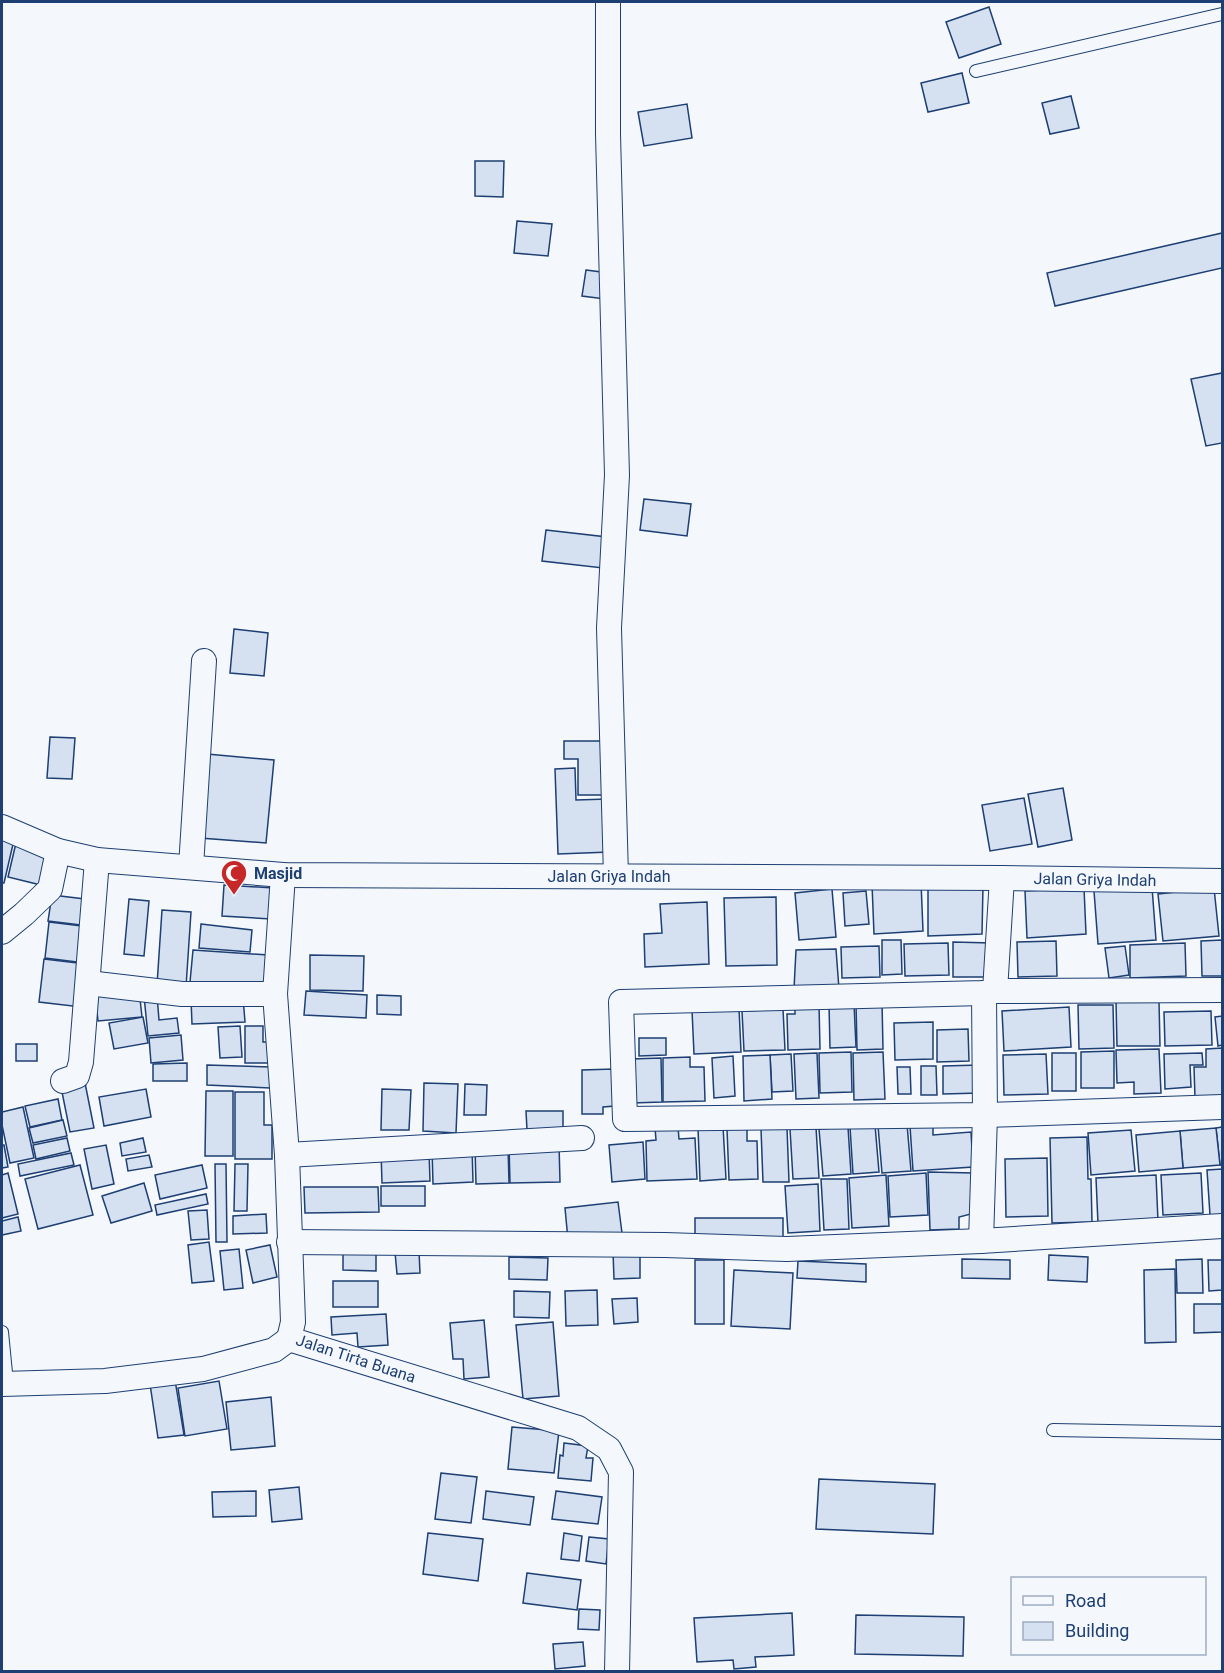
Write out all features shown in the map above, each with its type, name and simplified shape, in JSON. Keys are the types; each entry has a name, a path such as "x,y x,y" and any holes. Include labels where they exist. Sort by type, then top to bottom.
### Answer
{"street":[{"path":"608,2 608,134 617,475 609,628 616,876"},
{"path":"191,867 204,661"},
{"name":"Jalan Griya Indah","path":"2,827 58,851 97,860 283,875 1222,881"},
{"path":"2,932 24,915 50,889 58,851"},
{"path":"63,1082 77,1076 81,1062 97,860"},
{"name":"Jalan Tirta Buana","path":"283,875 275,994 287,1155 293,1323 289,1339 578,1428 609,1449 621,1472 617,1671"},
{"path":"981,1241 989,992 1002,878"},
{"path":"88,983 182,994 275,994"},
{"path":"1222,990 989,992 621,1002 625,1119 985,1115 1222,1107"},
{"path":"287,1155 582,1138"},
{"path":"290,1242 665,1245 787,1249 981,1241 1222,1226"},
{"path":"4,1384 105,1381 203,1369 274,1350 289,1339"}],"lane":[{"path":"976,71 1222,14"},
{"path":"2,1332 4,1384"},
{"path":"1053,1430 1222,1433"}],"building":[{"path":"989,7 1001,44 959,58 946,22"},
{"path":"962,73 969,103 928,112 921,83"},
{"path":"1071,96 1079,128 1050,134 1042,103"},
{"path":"687,104 692,138 644,146 638,112"},
{"path":"475,161 504,161 503,197 475,196"},
{"path":"517,221 552,224 548,256 514,253"},
{"path":"1222,233 1222,268 1055,306 1047,273"},
{"path":"586,270 609,273 605,299 582,296"},
{"path":"1222,373 1222,443 1206,446 1191,379"},
{"path":"644,499 691,504 687,536 640,530"},
{"path":"546,530 607,537 603,568 542,561"},
{"path":"234,629 268,633 264,676 230,673"},
{"path":"50,737 75,738 72,779 47,778"},
{"path":"564,741 610,741 610,795 578,795 578,759 564,759"},
{"path":"207,754 274,760 266,843 200,838"},
{"path":"575,768 576,800 608,799 610,852 558,854 555,769"},
{"path":"1063,788 1072,840 1038,847 1028,794"},
{"path":"1024,798 1032,844 990,851 982,805"},
{"path":"2,837 14,840 4,883 2,883"},
{"path":"16,843 53,851 45,886 8,877"},
{"path":"921,882 923,931 874,934 872,884"},
{"path":"224,885 274,888 271,919 222,916"},
{"path":"983,886 982,934 928,936 928,887"},
{"path":"1152,887 1156,940 1098,944 1094,891"},
{"path":"1084,888 1086,934 1027,938 1025,891"},
{"path":"1214,888 1219,936 1163,941 1158,894"},
{"path":"832,889 836,937 799,940 795,893"},
{"path":"866,891 869,924 845,926 843,893"},
{"path":"52,895 93,900 89,926 48,921"},
{"path":"776,897 777,965 726,966 724,898"},
{"path":"129,899 149,901 144,956 124,954"},
{"path":"707,902 709,964 645,967 644,934 662,933 660,904"},
{"path":"162,910 191,912 186,987 157,985"},
{"path":"49,922 90,927 85,963 45,958"},
{"path":"201,924 252,930 250,952 199,948"},
{"path":"882,940 901,940 902,974 882,975"},
{"path":"1222,940 1222,976 1202,976 1201,941"},
{"path":"1056,941 1057,976 1018,977 1017,942"},
{"path":"953,942 991,943 991,977 953,977"},
{"path":"948,943 949,975 905,976 904,944"},
{"path":"1185,943 1186,976 1130,978 1130,945"},
{"path":"879,946 880,977 842,978 841,947"},
{"path":"1125,946 1129,975 1109,978 1105,948"},
{"path":"836,949 839,989 794,989 796,950"},
{"path":"193,950 268,955 266,988 190,982"},
{"path":"310,955 364,956 363,991 310,990"},
{"path":"44,959 86,964 81,1007 39,1002"},
{"path":"139,990 142,1017 98,1021 95,994"},
{"path":"306,991 367,995 366,1018 304,1015"},
{"path":"157,995 159,1020 177,1018 179,1033 148,1036 144,996"},
{"path":"377,995 401,996 401,1015 377,1014"},
{"path":"243,997 245,1022 192,1024 191,999"},
{"path":"1116,1001 1159,1001 1160,1046 1117,1046"},
{"path":"882,1002 883,1049 857,1050 856,1003"},
{"path":"854,1003 856,1047 830,1048 829,1004"},
{"path":"819,1004 820,1049 788,1050 787,1014 795,1014 795,1005"},
{"path":"1078,1005 1113,1005 1114,1048 1079,1049"},
{"path":"1069,1007 1071,1047 1004,1051 1002,1011"},
{"path":"739,1008 741,1052 694,1054 692,1010"},
{"path":"783,1009 785,1050 744,1051 742,1011"},
{"path":"1211,1011 1212,1045 1165,1046 1164,1012"},
{"path":"1222,1016 1222,1045 1218,1046 1215,1017"},
{"path":"143,1017 148,1043 114,1049 109,1023"},
{"path":"933,1022 933,1059 895,1060 894,1023"},
{"path":"240,1026 242,1057 220,1058 218,1027"},
{"path":"245,1026 263,1026 263,1042 268,1042 269,1063 245,1063"},
{"path":"968,1029 969,1061 937,1062 937,1030"},
{"path":"181,1035 183,1060 151,1063 149,1038"},
{"path":"639,1038 666,1038 666,1055 639,1056"},
{"path":"16,1044 37,1044 37,1061 16,1061"},
{"path":"1222,1048 1222,1097 1195,1098 1194,1067 1206,1067 1206,1049"},
{"path":"1159,1049 1161,1093 1134,1094 1134,1082 1117,1083 1116,1050"},
{"path":"1114,1051 1114,1088 1081,1088 1081,1052"},
{"path":"851,1052 852,1092 820,1093 819,1053"},
{"path":"883,1052 885,1099 854,1100 853,1053"},
{"path":"817,1053 819,1098 796,1099 794,1054"},
{"path":"1052,1053 1076,1053 1076,1091 1052,1091"},
{"path":"1202,1053 1203,1065 1190,1065 1191,1087 1165,1089 1164,1054"},
{"path":"791,1054 793,1091 772,1092 770,1055"},
{"path":"1046,1054 1048,1094 1004,1095 1003,1055"},
{"path":"770,1055 772,1099 744,1101 743,1056"},
{"path":"733,1056 735,1096 714,1098 712,1058"},
{"path":"690,1057 690,1067 704,1067 705,1101 663,1102 663,1058"},
{"path":"661,1058 662,1102 632,1103 631,1059"},
{"path":"187,1063 187,1081 153,1081 153,1064"},
{"path":"207,1065 271,1067 270,1088 207,1085"},
{"path":"980,1065 980,1093 943,1094 943,1066"},
{"path":"921,1066 936,1066 937,1095 921,1095"},
{"path":"897,1067 910,1067 911,1094 898,1094"},
{"path":"614,1069 615,1106 603,1107 603,1114 582,1114 582,1070"},
{"path":"85,1083 94,1128 70,1132 61,1087"},
{"path":"424,1083 458,1084 456,1133 423,1131"},
{"path":"465,1084 487,1085 486,1115 464,1115"},
{"path":"146,1089 151,1117 104,1126 99,1097"},
{"path":"382,1089 411,1090 409,1130 381,1130"},
{"path":"206,1091 233,1091 233,1156 205,1156"},
{"path":"235,1092 264,1092 264,1125 272,1125 272,1159 235,1159"},
{"path":"58,1099 62,1120 30,1127 25,1106"},
{"path":"23,1107 34,1158 10,1163 2,1125 2,1112"},
{"path":"526,1111 563,1111 563,1129 527,1130"},
{"path":"63,1120 67,1136 33,1143 29,1128"},
{"path":"907,1124 911,1171 882,1173 878,1126"},
{"path":"875,1125 879,1172 853,1174 850,1127"},
{"path":"933,1125 933,1135 971,1132 973,1167 913,1171 910,1126"},
{"path":"723,1126 726,1179 700,1181 698,1128"},
{"path":"678,1127 679,1139 695,1138 697,1179 647,1181 646,1141 656,1140 655,1128"},
{"path":"816,1127 819,1178 793,1179 790,1129"},
{"path":"848,1127 851,1174 823,1176 819,1129"},
{"path":"1222,1127 1222,1165 1220,1165 1216,1128"},
{"path":"747,1128 747,1141 757,1141 758,1179 729,1180 727,1129"},
{"path":"787,1128 789,1182 763,1182 761,1129"},
{"path":"1216,1128 1220,1165 1183,1168 1180,1131"},
{"path":"1131,1130 1135,1171 1091,1175 1088,1133"},
{"path":"1180,1131 1183,1168 1139,1172 1136,1135"},
{"path":"1087,1137 1092,1222 1052,1223 1050,1138"},
{"path":"67,1138 70,1151 36,1159 33,1145"},
{"path":"143,1138 146,1152 122,1156 120,1143"},
{"path":"643,1142 645,1179 612,1182 609,1145"},
{"path":"559,1144 560,1182 510,1183 509,1145"},
{"path":"2,1145 4,1145 8,1167 2,1168"},
{"path":"106,1145 114,1184 92,1189 84,1149"},
{"path":"508,1146 509,1183 476,1184 475,1147"},
{"path":"472,1147 473,1182 433,1184 432,1149"},
{"path":"429,1151 430,1181 382,1183 381,1152"},
{"path":"71,1153 74,1165 20,1176 18,1164"},
{"path":"149,1155 152,1167 128,1171 126,1159"},
{"path":"1047,1158 1048,1216 1006,1217 1005,1159"},
{"path":"215,1164 226,1164 227,1242 216,1242"},
{"path":"235,1164 248,1164 247,1211 234,1211"},
{"path":"80,1165 93,1215 38,1229 25,1179"},
{"path":"202,1165 207,1188 160,1199 155,1175"},
{"path":"1222,1169 1222,1215 1210,1215 1207,1170"},
{"path":"928,1172 974,1173 971,1214 959,1217 959,1229 930,1230"},
{"path":"8,1173 18,1214 2,1218 2,1175"},
{"path":"926,1173 928,1215 890,1217 888,1176"},
{"path":"1201,1173 1203,1213 1163,1215 1161,1175"},
{"path":"886,1175 889,1226 852,1228 849,1178"},
{"path":"1156,1175 1158,1221 1098,1224 1096,1178"},
{"path":"821,1179 847,1179 849,1229 824,1230"},
{"path":"144,1183 152,1211 111,1223 102,1196"},
{"path":"818,1184 820,1231 788,1233 785,1186"},
{"path":"381,1186 425,1186 425,1206 381,1206"},
{"path":"304,1187 378,1187 379,1212 305,1213"},
{"path":"206,1194 208,1204 157,1215 155,1205"},
{"path":"618,1202 622,1233 568,1240 565,1208"},
{"path":"207,1210 209,1239 191,1240 188,1211"},
{"path":"266,1214 267,1233 233,1234 233,1216"},
{"path":"18,1217 21,1231 2,1235 2,1221"},
{"path":"695,1218 783,1218 783,1239 695,1238"},
{"path":"209,1242 214,1281 192,1283 188,1245"},
{"path":"270,1245 277,1277 253,1283 246,1250"},
{"path":"239,1249 243,1288 224,1290 220,1251"},
{"path":"343,1249 376,1249 376,1271 343,1270"},
{"path":"419,1251 420,1273 397,1274 395,1252"},
{"path":"613,1252 640,1252 640,1278 614,1279"},
{"path":"1049,1255 1088,1257 1087,1282 1048,1280"},
{"path":"509,1257 548,1258 547,1280 509,1279"},
{"path":"962,1259 1010,1260 1010,1279 962,1278"},
{"path":"1202,1259 1203,1293 1177,1293 1176,1260"},
{"path":"695,1260 724,1260 724,1324 695,1324"},
{"path":"1208,1260 1222,1260 1222,1290 1209,1291"},
{"path":"798,1261 866,1264 866,1282 797,1278"},
{"path":"1175,1269 1176,1342 1145,1343 1144,1270"},
{"path":"734,1270 793,1273 790,1329 731,1326"},
{"path":"333,1281 378,1281 378,1307 333,1307"},
{"path":"597,1290 598,1325 566,1326 565,1291"},
{"path":"514,1291 550,1292 549,1318 514,1317"},
{"path":"637,1298 638,1322 614,1324 612,1299"},
{"path":"1194,1304 1222,1304 1222,1332 1194,1333"},
{"path":"386,1314 388,1345 358,1347 357,1333 332,1335 331,1317"},
{"path":"484,1320 489,1377 464,1379 463,1359 453,1359 450,1323"},
{"path":"553,1322 559,1396 523,1399 516,1325"},
{"path":"175,1380 184,1435 158,1438 150,1384"},
{"path":"219,1381 227,1429 185,1436 178,1388"},
{"path":"271,1397 275,1446 231,1450 226,1402"},
{"path":"512,1427 559,1431 554,1473 508,1469"},
{"path":"564,1443 588,1446 586,1458 593,1458 591,1481 558,1478 560,1455 563,1456"},
{"path":"441,1473 477,1477 471,1523 435,1519"},
{"path":"819,1479 935,1484 933,1534 816,1529"},
{"path":"299,1487 302,1519 272,1522 269,1490"},
{"path":"256,1491 256,1516 213,1517 212,1492"},
{"path":"486,1491 534,1497 530,1525 483,1519"},
{"path":"556,1491 602,1497 598,1524 552,1519"},
{"path":"428,1533 483,1539 478,1581 423,1574"},
{"path":"564,1533 582,1536 579,1561 561,1559"},
{"path":"589,1537 609,1539 606,1564 586,1561"},
{"path":"527,1573 581,1580 577,1610 523,1603"},
{"path":"579,1609 600,1610 599,1630 578,1629"},
{"path":"792,1613 794,1655 755,1657 756,1667 734,1669 733,1660 697,1662 694,1618"},
{"path":"856,1615 964,1617 963,1656 855,1654"},
{"path":"583,1642 585,1666 555,1669 553,1644"}],"place":[{"name":"Masjid","path":"234,896"}]}
